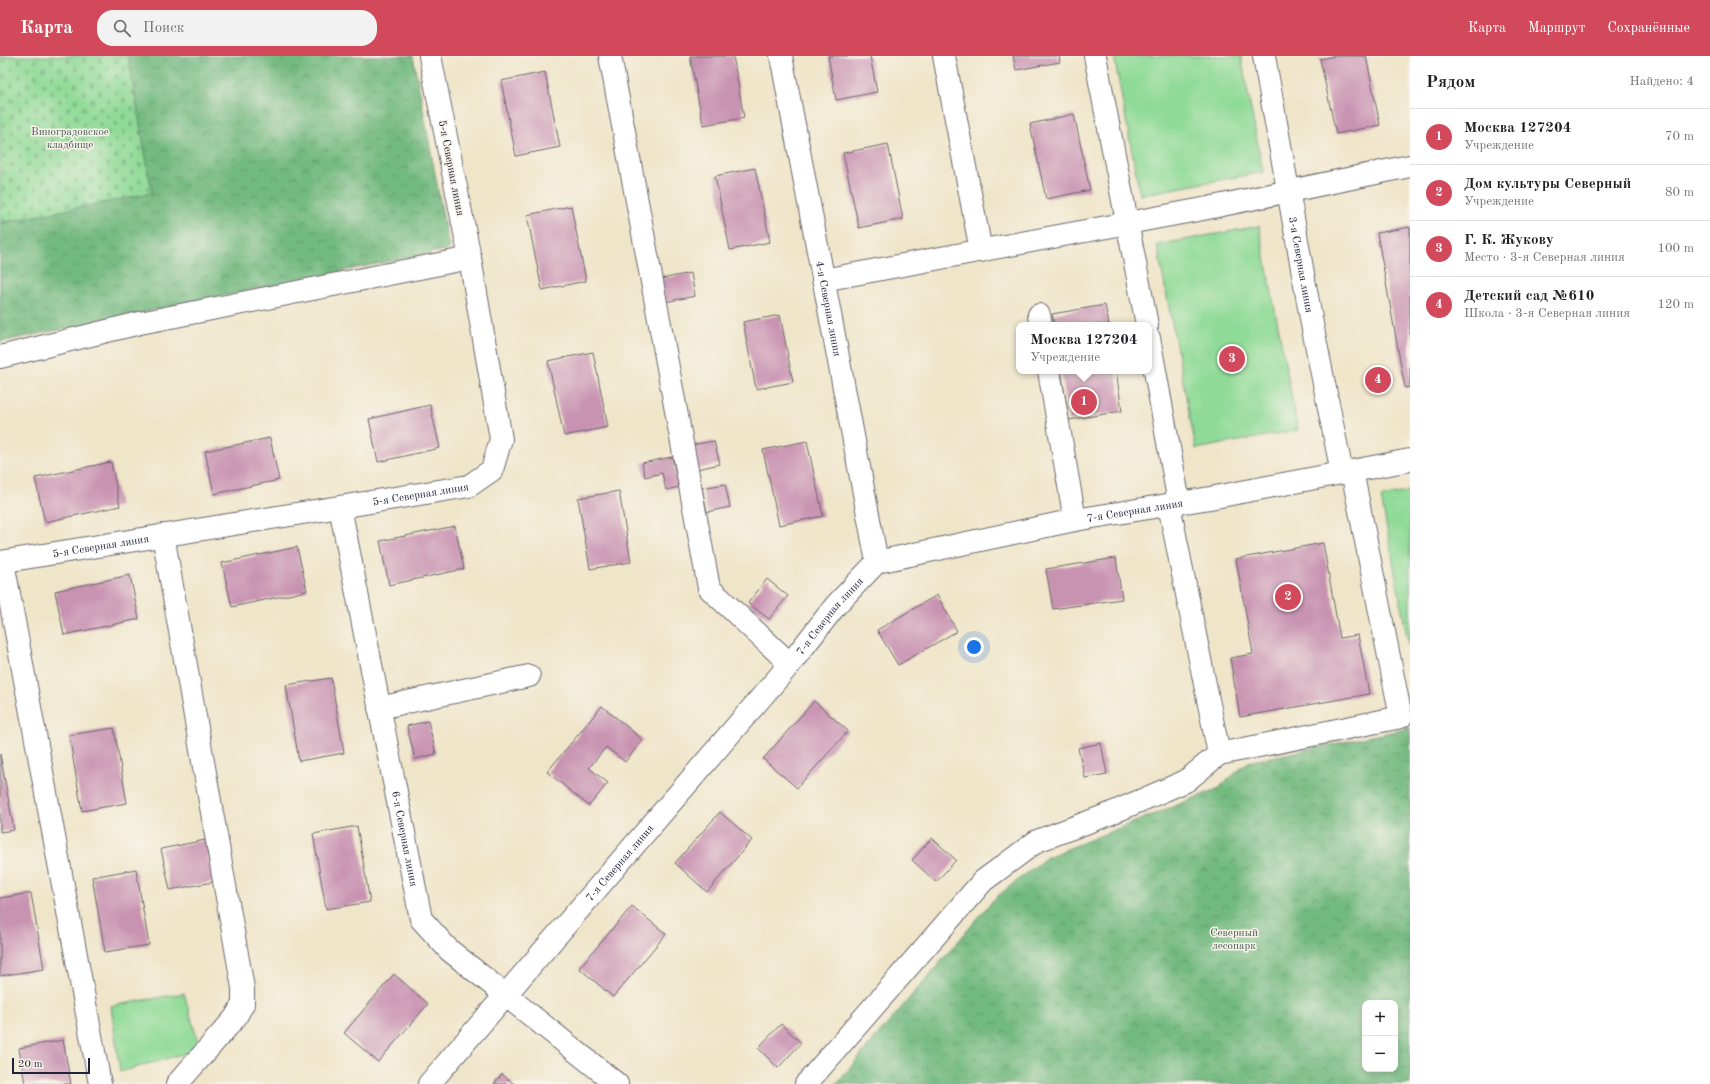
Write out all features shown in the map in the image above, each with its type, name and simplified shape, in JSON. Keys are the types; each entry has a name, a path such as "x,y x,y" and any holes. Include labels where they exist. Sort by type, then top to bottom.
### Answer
{"street":[{"name":"5-я Северная линия","path":"2,562 469,486 492,470 501,439 470,258 430,56"},
{"path":"610,56 709,588 790,664"},
{"name":"4-я Северная линия","path":"781,56 877,562"},
{"path":"944,56 981,251"},
{"path":"1095,56 1145,322"},
{"name":"3-я Северная линия","path":"1219,754 1401,717 1347,472 1312,324 1264,56"},
{"path":"823,280 1127,224 1410,166"},
{"path":"0,357 140,323 470,258"},
{"path":"806,1084 984,881 1037,841 1107,815 1186,782 1219,754 1174,504 1152,358"},
{"path":"1050,374 1076,520"},
{"name":"7-я Северная линия","path":"429,1084 790,664 836,605 877,562 1076,520 1174,504 1410,460"},
{"name":"6-я Северная линия","path":"340,506 421,919 449,950 507,994 617,1084"},
{"path":"163,535 243,988 243,1004 236,1018 177,1084"},
{"path":"2,562 100,1084"},
{"path":"379,708 529,676"}],"green space":[{"name":"Виноградовское кладбище","path":"0,56 128,56 152,193 0,223"},
{"path":"128,56 413,56 449,249 0,342 0,223 152,193"},
{"path":"1114,56 1241,56 1263,172 1140,195"},
{"path":"1259,226 1298,430 1196,449 1157,245"},
{"path":"1410,491 1410,653 1381,497"},
{"name":"Северный лесопарк","path":"1410,728 1410,1084 836,1084 995,898 1047,857 1217,789 1248,762"},
{"path":"184,993 200,1049 120,1072 111,1006"}],"building":[{"path":"690,56 733,56 744,118 703,125"},
{"path":"828,56 870,56 877,92 836,100"},
{"path":"1013,56 1059,56 1060,62 1016,70"},
{"path":"1335,56 1366,56 1380,125 1336,134 1320,59"},
{"path":"545,72 560,147 516,156 501,81"},
{"path":"1074,114 1090,190 1046,199 1030,124"},
{"path":"888,144 903,219 859,228 843,153"},
{"path":"755,168 770,242 730,250 715,176"},
{"path":"571,206 586,281 542,290 527,215"},
{"path":"1410,227 1410,387 1405,388 1377,233"},
{"path":"691,273 695,296 665,302 661,279"},
{"path":"1105,305 1108,322 1053,322 1052,314"},
{"path":"780,315 793,382 756,389 743,322"},
{"path":"593,352 608,427 564,436 548,361"},
{"path":"1061,374 1116,374 1122,411 1069,420"},
{"path":"430,405 440,448 378,462 369,419"},
{"path":"270,438 279,480 214,494 205,451"},
{"path":"714,441 720,464 697,469 692,445"},
{"path":"807,441 823,516 779,525 763,450"},
{"path":"672,457 679,487 666,490 662,473 645,477 642,463"},
{"path":"111,462 120,506 45,522 35,478"},
{"path":"725,484 730,507 707,512 702,488"},
{"path":"619,491 631,562 590,569 578,498"},
{"path":"455,526 464,569 389,585 380,541"},
{"path":"1323,543 1340,638 1358,635 1369,694 1240,717 1230,658 1253,654 1236,559"},
{"path":"297,547 307,591 232,607 222,563"},
{"path":"1116,558 1122,599 1053,609 1046,569"},
{"path":"130,575 139,619 64,635 55,591"},
{"path":"767,579 788,596 769,619 748,603"},
{"path":"937,595 957,631 898,665 877,630"},
{"path":"331,678 344,753 299,761 286,685"},
{"path":"814,701 848,731 797,788 763,759"},
{"path":"602,706 643,740 625,762 606,747 589,768 608,783 589,806 547,772"},
{"path":"428,721 436,754 415,759 407,726"},
{"path":"114,728 127,803 82,811 69,735"},
{"path":"1101,743 1107,774 1085,778 1078,748"},
{"path":"0,754 14,830 0,832"},
{"path":"720,812 752,840 707,892 675,863"},
{"path":"357,826 370,902 326,909 313,834"},
{"path":"932,838 956,860 936,882 912,860"},
{"path":"205,840 213,882 170,890 161,849"},
{"path":"136,869 149,945 105,952 92,877"},
{"path":"31,893 44,969 0,976 0,898"},
{"path":"632,906 666,934 613,997 579,968"},
{"path":"394,974 428,1004 378,1062 344,1033"},
{"path":"781,1024 801,1043 778,1068 758,1048"},
{"path":"63,1040 71,1084 25,1084 19,1048"},
{"path":"502,1074 514,1084 494,1084"}],"place":[{"name":"Г. К. Жукову","path":"1232,359"},
{"name":"Детский сад №610","path":"1378,380"},
{"name":"Москва 127204","path":"1084,402"},
{"name":"Дом культуры Северный","path":"1288,597"}]}
